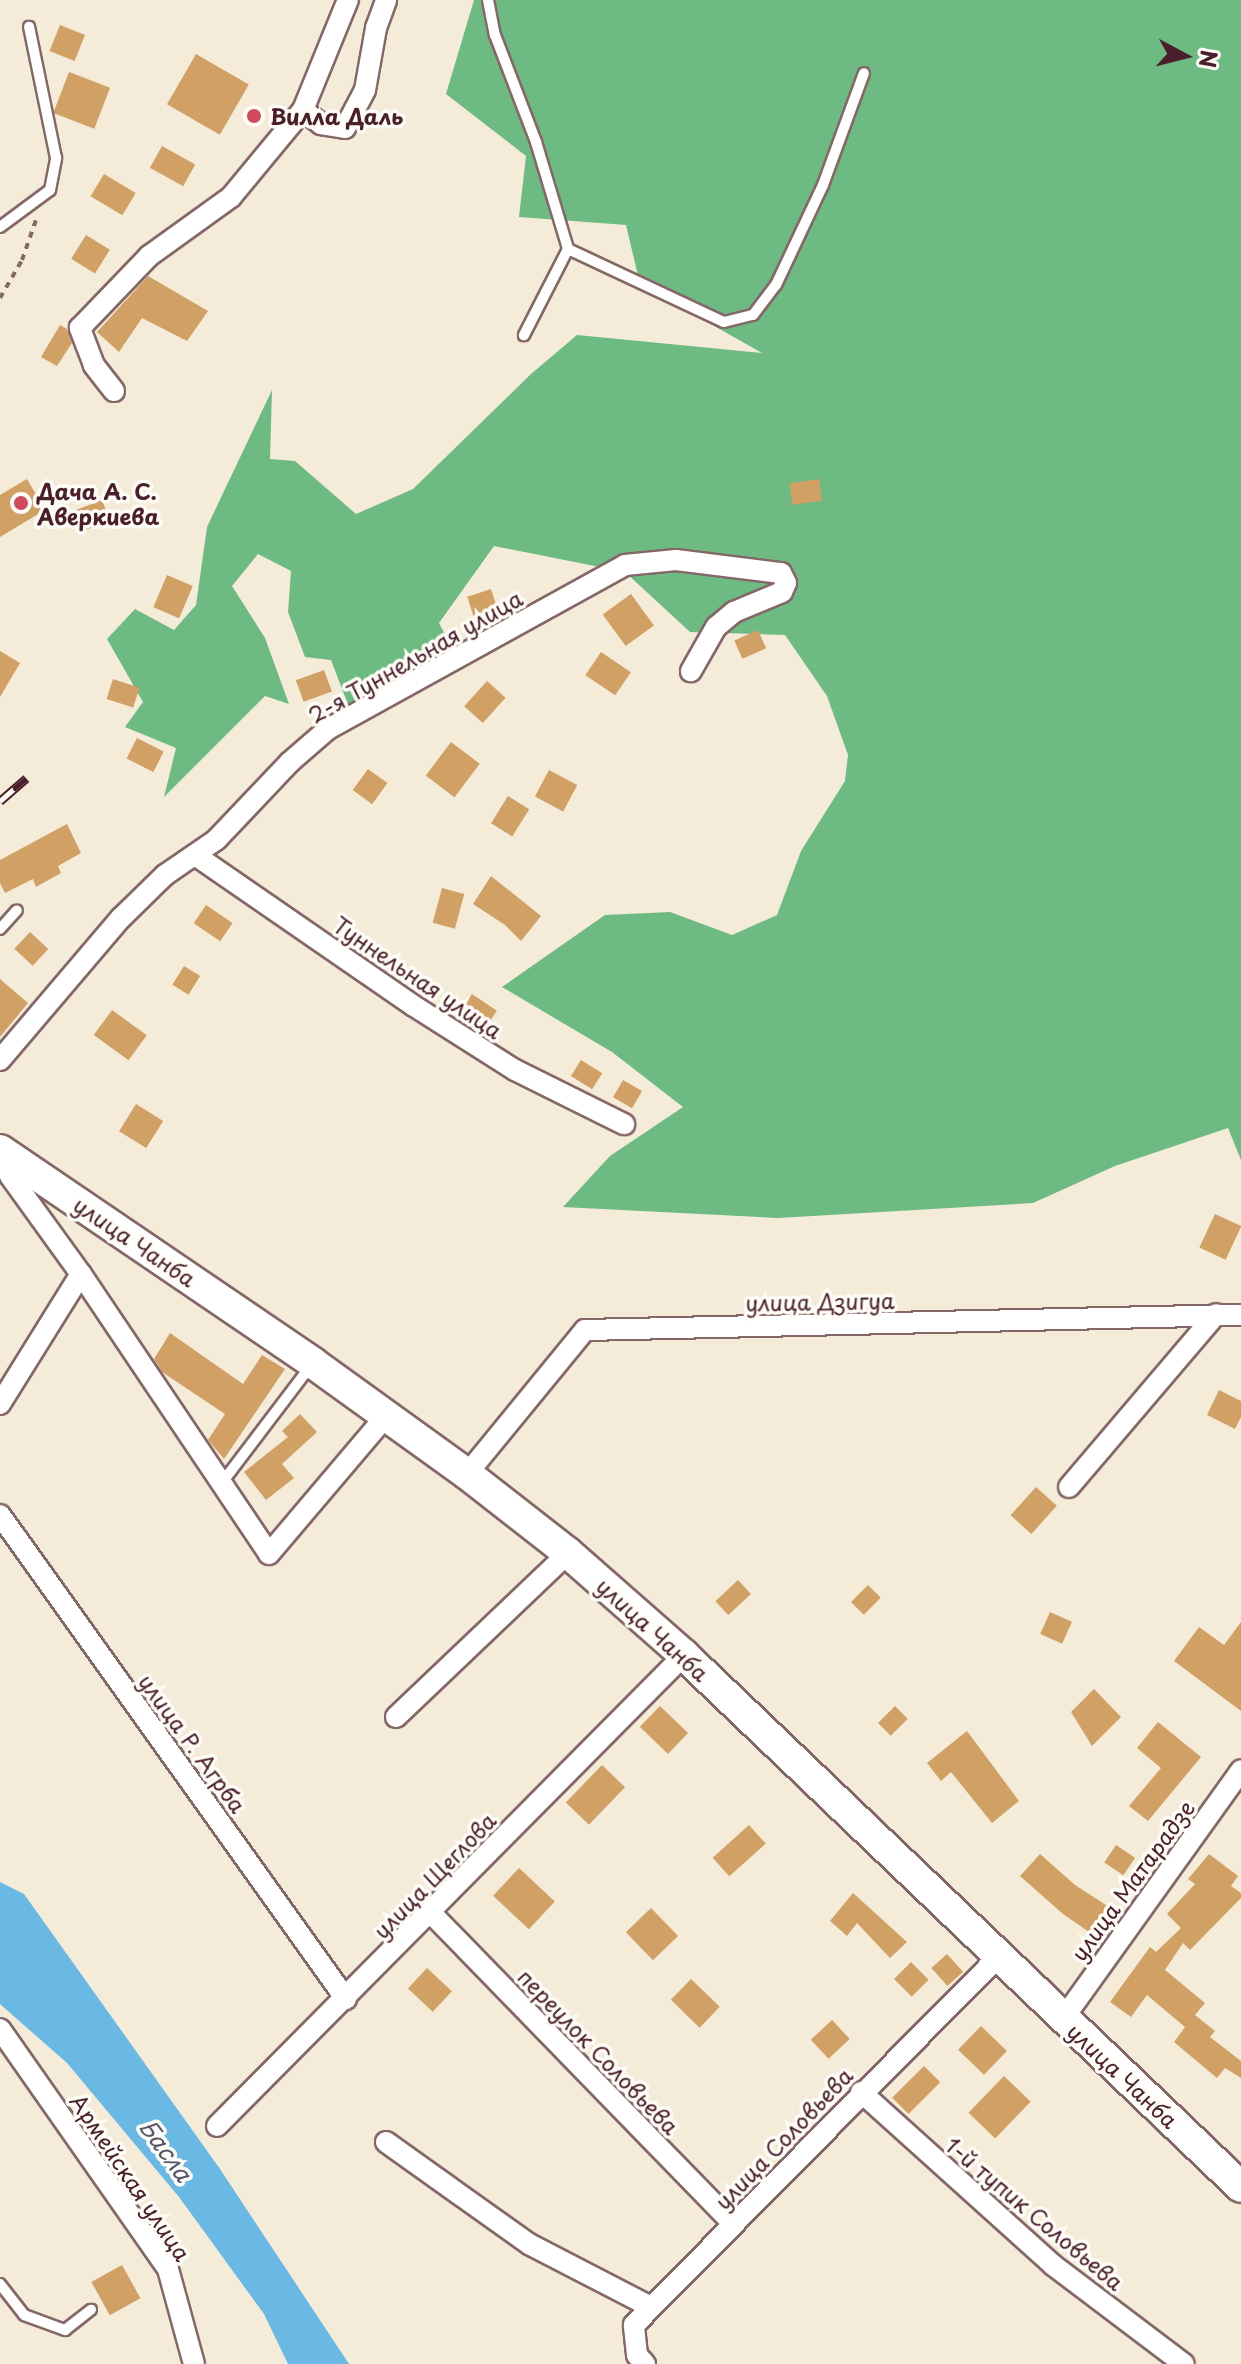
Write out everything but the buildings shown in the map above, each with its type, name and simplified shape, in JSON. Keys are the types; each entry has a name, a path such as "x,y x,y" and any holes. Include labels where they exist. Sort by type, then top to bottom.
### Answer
{"street":[{"path":"114,391 94,365 80,328 149,256 231,197 303,110 348,0"},
{"path":"303,110 321,124 345,128 365,90 376,28 386,0"},
{"name":"2-я Туннельная улица","path":"0,1060 121,918 165,875 216,840 290,762 328,729 625,565 676,560 781,573 786,583 782,592 734,612 716,627 691,671"},
{"name":"Туннельная улица","path":"195,855 414,1006 515,1070 624,1124"},
{"path":"9,1167 269,1554 386,1416"},
{"name":"улица Чанба","path":"9,1167 313,1363 467,1474 568,1553 684,1655 1241,2187"},
{"path":"0,1404 81,1274"},
{"path":"1069,1487 1216,1314"},
{"name":"улица Дзигуа","path":"467,1474 585,1330 1241,1315"},
{"name":"улица Р. Агрба","path":"0,1515 346,1999"},
{"path":"396,1717 568,1553"},
{"name":"улица Щеглова","path":"217,2126 684,1655"},
{"name":"улица Матарадзе","path":"1063,2019 1241,1770"},
{"name":"переулок Соловьева","path":"431,1913 733,2224"},
{"name":"улица Соловьева","path":"645,2364 637,2355 634,2325 861,2092 999,1956"},
{"name":"Армейская улица","path":"0,2029 168,2269 194,2364"},
{"name":"1-й тупик Соловьева","path":"861,2092 1053,2265 1184,2364"},
{"path":"386,2142 529,2244 651,2307"}],"lane":[{"path":"488,0 495,35 536,142 568,249 524,335"},
{"path":"0,227 50,190 56,158 29,27"},
{"path":"568,249 724,322 753,315 776,285 823,185 864,73"},
{"path":"0,929 17,910"},
{"path":"221,1484 313,1363"},
{"path":"0,2284 24,2315 65,2330 91,2310"}],"path":[{"path":"0,298 22,260 50,190"}],"green space":[{"path":"474,0 1241,0 1241,1160 1228,1128 1115,1166 1033,1203 778,1218 563,1207 610,1156 683,1107 612,1052 502,987 605,915 670,912 732,935 777,915 801,851 845,781 848,755 827,696 785,635 690,632 625,572 494,546 439,623 452,648 349,707 331,660 305,657 288,612 291,571 258,554 232,586 265,638 289,704 265,696 164,797 176,748 125,727 143,702 107,639 135,609 174,630 196,605 207,527 272,390 270,459 295,461 356,514 413,489 531,374 577,335 762,353 640,284 626,225 519,217 526,156 446,94"}],"water":[{"name":"Басла","path":"0,1882 24,1894 220,2169 349,2364 288,2364 264,2314 179,2197 67,2063 0,2004"}],"railway":[{"path":"0,801 26,778"}],"place":[{"name":"Вилла Даль","path":"254,116"},
{"name":"Дача А. С. Аверкиева","path":"21,503"}]}
